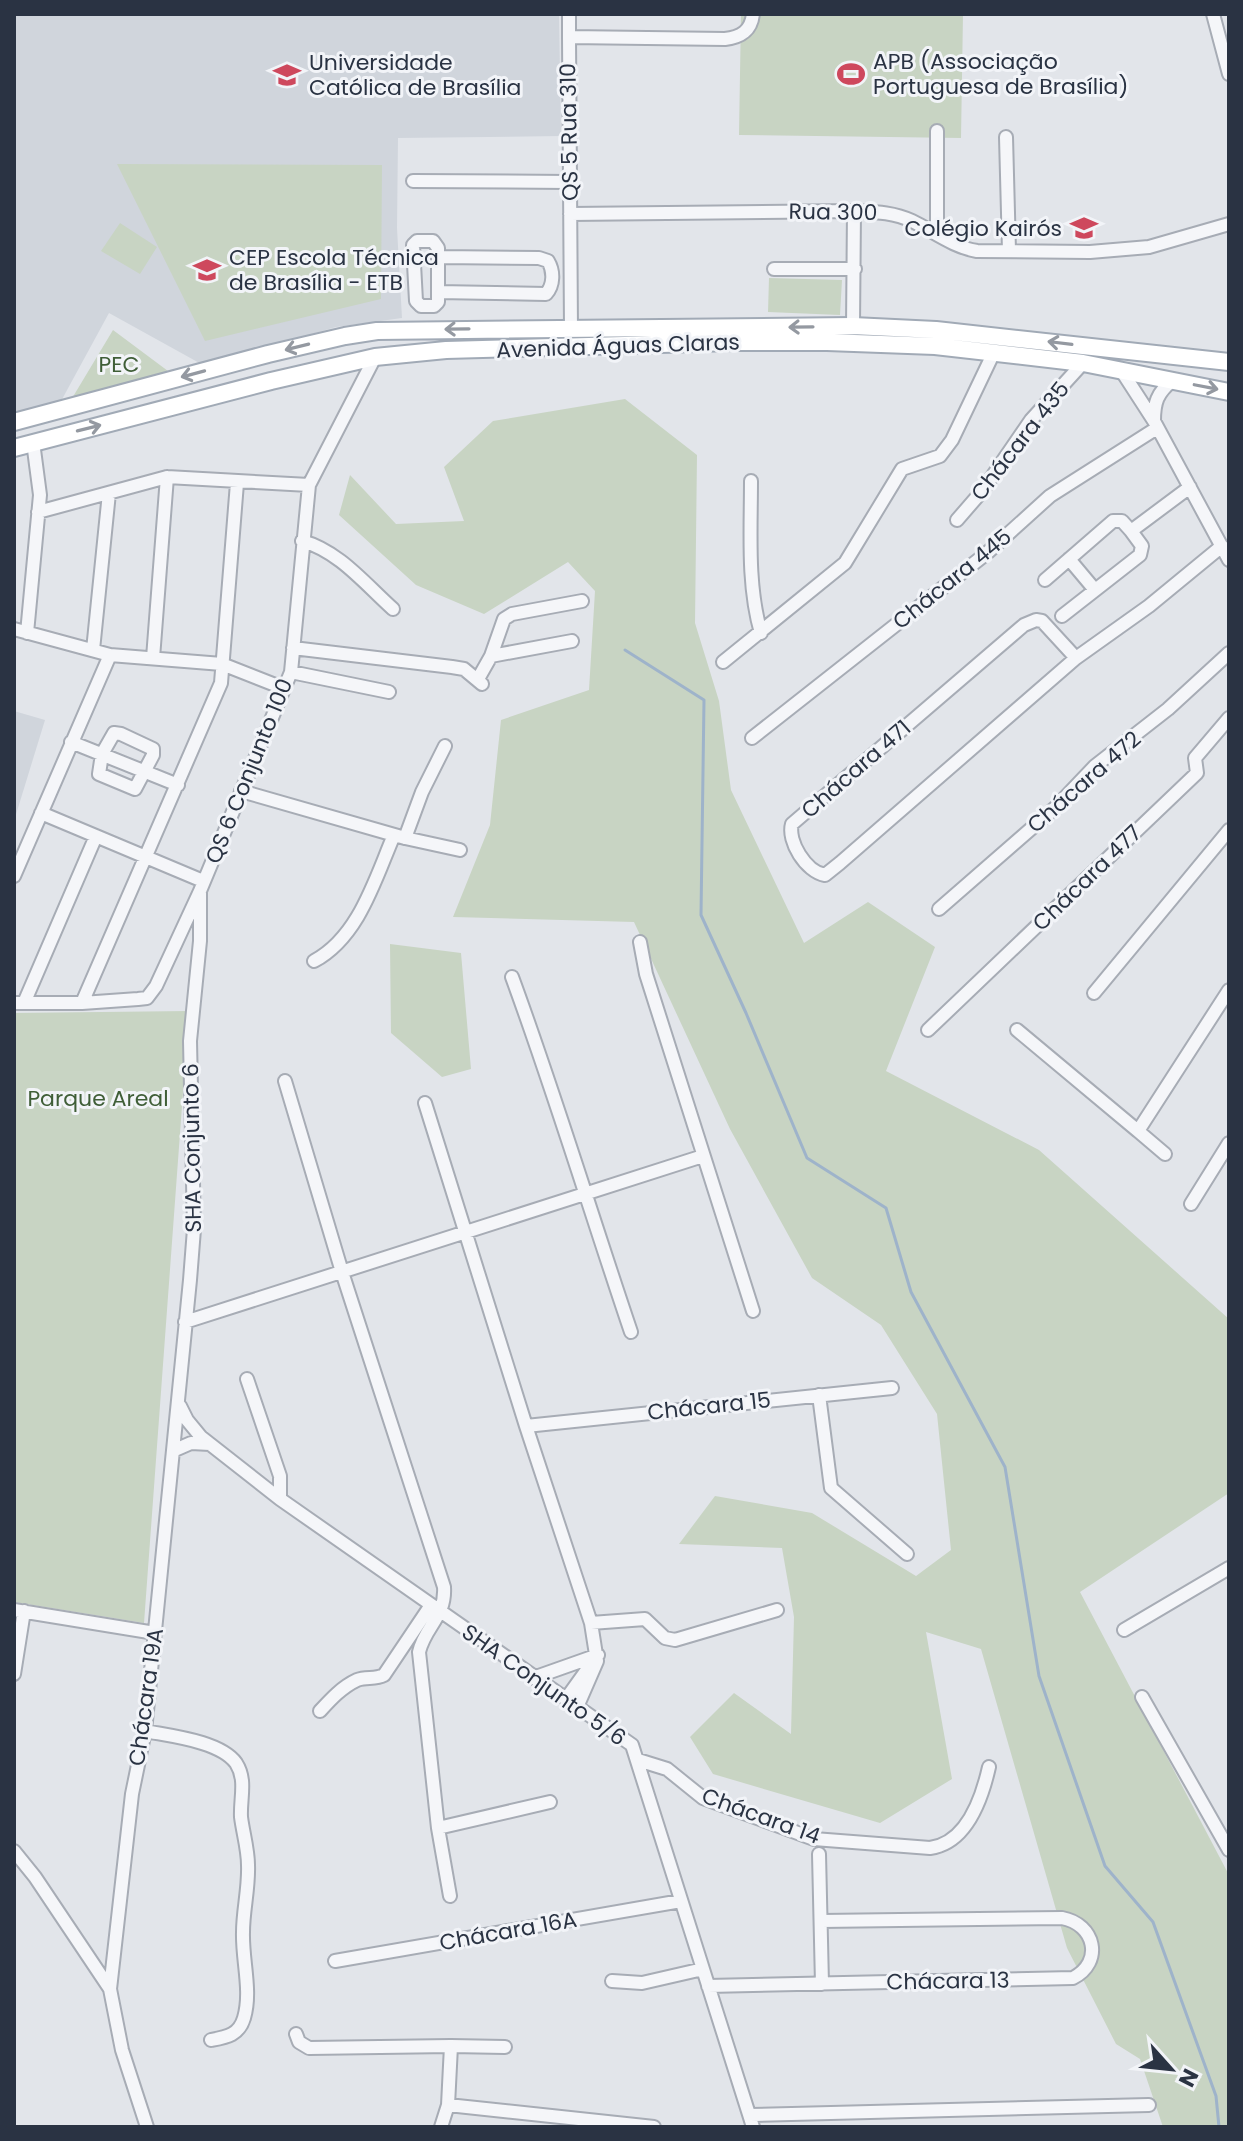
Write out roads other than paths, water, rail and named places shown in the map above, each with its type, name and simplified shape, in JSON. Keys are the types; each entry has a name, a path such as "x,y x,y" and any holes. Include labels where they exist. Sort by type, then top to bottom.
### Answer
{"main road":[{"name":"Avenida Águas Claras","path":"14,422 345,336 423,330 853,326 936,338 1137,352 1229,362"},
{"path":"422,353 423,330"},
{"name":"Avenida Águas Claras","path":"14,448 271,381 446,350 936,338 994,352 1083,363 1229,392"},
{"path":"1121,370 1125,358 1137,352"},
{"path":"268,354 265,367 271,381"}],"street":[{"path":"569,14 569,37"},
{"name":"QS 5 Rua 310","path":"571,329 569,37 725,39 748,29 753,14"},
{"path":"1213,14 1229,74"},
{"path":"937,131 937,234"},
{"path":"1006,137 1009,251"},
{"path":"413,181 570,182"},
{"path":"853,326 854,211"},
{"name":"Rua 300","path":"570,214 889,213 966,249 1009,251 1090,252 1149,247 1229,224"},
{"path":"435,242 439,257 438,302 434,306 421,306 416,301 414,243 435,242"},
{"path":"438,292 546,294 552,274 548,261 539,258 439,257"},
{"path":"774,269 855,269"},
{"path":"552,274 570,274"},
{"path":"723,662 845,563 902,469 931,460 946,450 994,352"},
{"name":"Chácara 435","path":"957,520 983,490 1031,420 1083,363"},
{"name":"QS 6 Conjunto 100","path":"82,1003 138,999 150,995 202,886 291,672 309,485 366,365"},
{"path":"1121,370 1229,560"},
{"path":"1155,425 1154,403 1160,391 1172,381"},
{"name":"Chácara 445","path":"752,738 987,553 1050,496 1155,425"},
{"path":"33,442 40,495 20,631 110,655 222,664 283,688"},
{"path":"38,512 167,477 309,485"},
{"path":"153,658 167,477"},
{"path":"751,481 751,558 761,633"},
{"path":"96,836 19,1003 82,1003 221,683 237,483"},
{"path":"1131,531 1190,487"},
{"path":"93,650 109,493"},
{"path":"1045,580 1113,521 1122,521 1142,546 1140,555 1062,616"},
{"path":"302,541 343,562 393,609"},
{"name":"Chácara 471","path":"1076,658 1042,621 1024,625 792,824 791,836 810,867 816,873 825,875 1076,658 1149,606 1222,546"},
{"path":"1069,559 1095,590"},
{"path":"293,648 464,669 480,682 504,619 519,613 582,601"},
{"path":"491,656 572,641"},
{"name":"Chácara 472","path":"939,909 1056,807 1095,766 1168,709 1229,653"},
{"path":"14,876 110,655"},
{"path":"291,672 389,692"},
{"name":"Chácara 477","path":"928,1030 1197,773 1195,758 1229,718"},
{"path":"112,734 121,734 153,749 146,770 137,787 129,788 99,774 102,754 112,734"},
{"path":"71,742 178,785"},
{"path":"314,961 337,945 355,921 445,746"},
{"path":"241,791 460,850"},
{"path":"41,813 202,886"},
{"path":"1094,993 1229,830"},
{"name":"SHA Conjunto 6","path":"179,1404 194,1229 190,1041 200,953 202,886"},
{"path":"640,942 646,974 753,1311"},
{"path":"512,977 549,1078 583,1193 631,1332"},
{"path":"1138,1131 1229,990"},
{"path":"1017,1030 1165,1154"},
{"path":"285,1081 342,1272 440,1568 445,1599 384,1675 358,1679 338,1691 320,1711"},
{"path":"425,1103 591,1623 598,1655 577,1707"},
{"path":"1191,1204 1229,1143"},
{"path":"185,1322 703,1156"},
{"path":"247,1379 280,1476 280,1499"},
{"name":"Chácara 15","path":"526,1426 892,1388"},
{"path":"819,1395 831,1488 907,1554"},
{"name":"SHA Conjunto 5/6","path":"179,1404 187,1420 210,1444 280,1499 533,1678 627,1740 638,1760 752,2121"},
{"name":"Chácara 19A","path":"110,1989 132,1794 145,1731 179,1404"},
{"path":"175,1450 191,1443 210,1444"},
{"path":"1124,1630 1229,1568"},
{"path":"436,1609 419,1652 438,1828 450,1896"},
{"path":"591,1623 645,1619 665,1638 675,1640 777,1610"},
{"path":"14,1674 19,1611 155,1633"},
{"path":"533,1678 598,1655"},
{"path":"566,1699 598,1655"},
{"path":"1142,1697 1229,1850"},
{"path":"145,1731 194,1741 227,1754 234,1761 242,1779 241,1814 248,1861 243,1935 244,2017 231,2036 211,2040"},
{"name":"Chácara 14","path":"638,1760 667,1769 703,1798 814,1839 930,1848 943,1844 966,1825 980,1800 989,1767"},
{"path":"438,1828 550,1802"},
{"path":"14,1851 110,1989 122,2050 147,2127"},
{"path":"819,1854 822,1984"},
{"name":"Chácara 16A","path":"335,1961 681,1901"},
{"name":"Chácara 13","path":"708,1986 1073,1978 1083,1972 1092,1952 1091,1938 1085,1928 1072,1920 821,1921"},
{"path":"612,1981 642,1983 703,1969"},
{"path":"296,2034 299,2042 309,2048 505,2047"},
{"path":"441,2127 448,2105 451,2046"},
{"path":"448,2105 654,2127"},
{"path":"752,2121 1149,2105"}],"waterway":[{"path":"625,650 704,700 701,915 807,1158 886,1208 911,1292 1005,1467 1039,1676 1105,1866 1153,1922 1216,2096 1219,2127"}],"place":[{"name":"APB (Associação Portuguesa de Brasília)","path":"851,74"},
{"name":"Universidade Católica de Brasília","path":"287,75"},
{"name":"Colégio Kairós","path":"1084,228"},
{"name":"CEP Escola Técnica de Brasília - ETB","path":"207,270"}],"park label":[{"name":"PEC","path":"119,364"},
{"name":"Parque Areal","path":"98,1098"}]}
